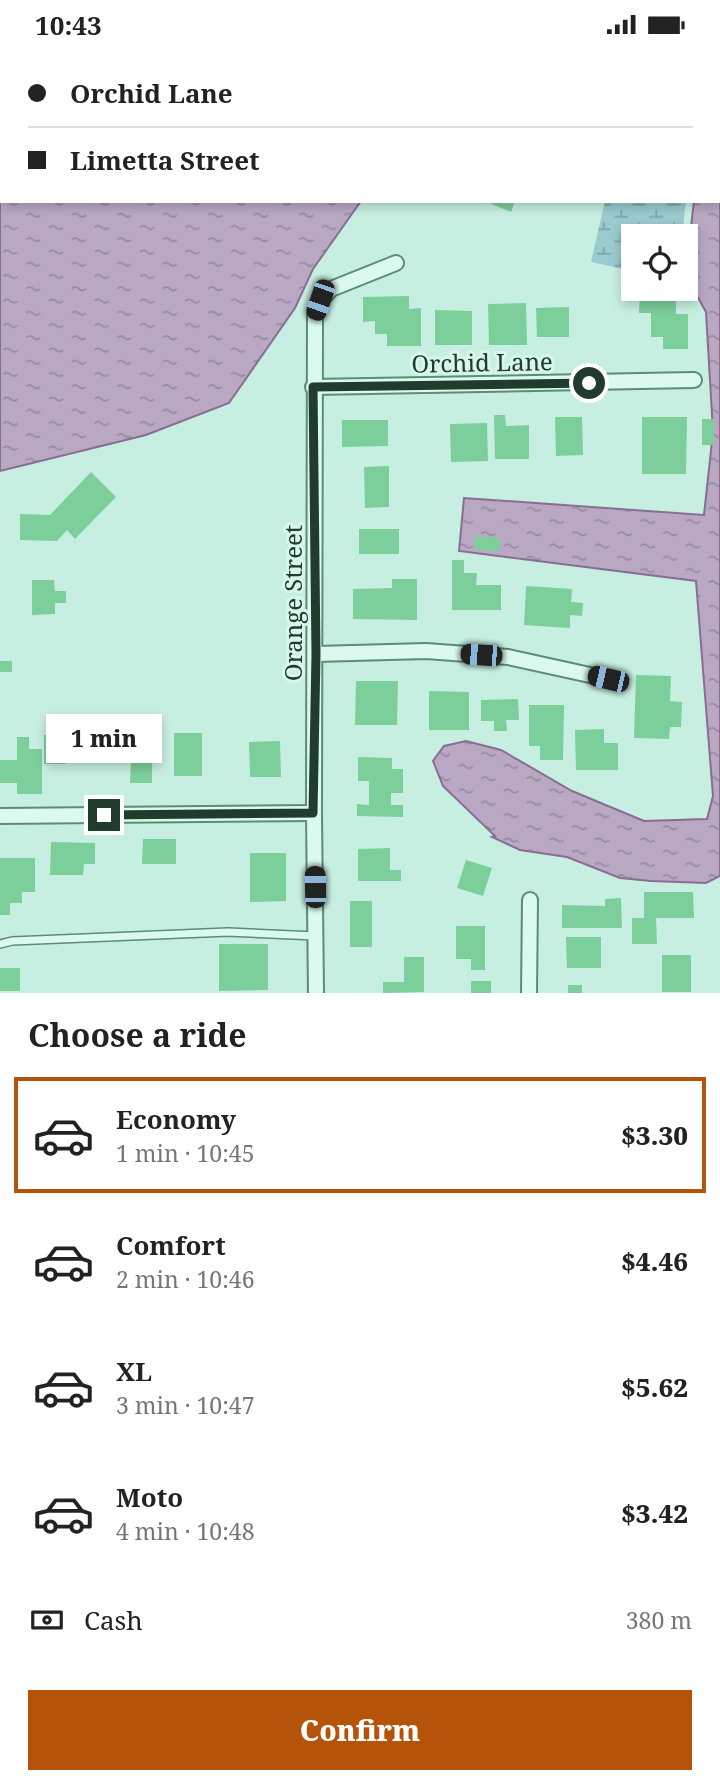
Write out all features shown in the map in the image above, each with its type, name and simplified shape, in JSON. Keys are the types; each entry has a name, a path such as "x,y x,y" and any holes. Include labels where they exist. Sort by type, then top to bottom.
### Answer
{"street":[{"name":"Orange Street","path":"316,993 313,813 316,654 313,387 315,315 320,300 331,289 396,263"},
{"name":"Orchid Lane","path":"313,387 694,380"},
{"path":"316,654 426,651 508,657 608,679"},
{"path":"0,816 313,813"},
{"path":"529,993 530,900"}],"lane":[{"path":"0,944 12,941 228,932 316,936"}],"green space":[{"path":"605,203 686,203 683,224 621,224 621,268 591,262"}],"water":[{"path":"0,203 360,203 313,269 295,308 229,403 146,435 0,471"},
{"path":"694,203 720,203 720,876 706,883 620,878 567,857 520,850 492,837 495,836 443,786 433,761 444,746 466,741 501,750 572,791 644,821 707,819 713,796 696,581 459,551 464,498 704,515 713,432 706,312 698,298 698,224 691,224"}],"building":[{"path":"491,203 514,203 511,212"},
{"path":"409,296 409,309 421,308 421,346 387,346 387,334 375,334 375,321 363,322 363,297"},
{"path":"640,301 676,301 676,314 688,314 688,349 663,349 663,337 651,337 651,313 639,313"},
{"path":"526,303 527,345 489,345 488,304"},
{"path":"569,307 569,337 537,337 536,308"},
{"path":"435,310 472,311 472,345 435,345"},
{"path":"494,415 505,415 506,426 529,425 529,459 495,459"},
{"path":"555,417 582,417 583,455 556,456"},
{"path":"642,417 687,417 686,474 642,474"},
{"path":"702,419 714,419 714,445 702,445"},
{"path":"342,420 388,420 388,446 342,447"},
{"path":"487,423 488,461 451,462 450,424"},
{"path":"389,466 389,507 365,508 364,467"},
{"path":"91,472 116,497 75,539 67,530 57,541 20,540 20,514 50,515"},
{"path":"359,529 399,529 399,554 359,554"},
{"path":"475,536 500,538 499,552 474,549"},
{"path":"452,560 464,560 464,573 477,573 476,585 501,585 501,610 452,610"},
{"path":"392,579 417,579 417,620 353,619 353,589 392,588"},
{"path":"32,580 54,580 55,591 66,591 66,603 55,603 55,614 32,615"},
{"path":"526,586 572,589 571,602 583,603 582,616 570,615 570,628 524,625"},
{"path":"0,661 12,661 12,672 0,672"},
{"path":"636,675 671,676 670,701 682,702 681,727 670,727 669,739 634,738"},
{"path":"356,681 398,681 397,725 355,725"},
{"path":"429,691 469,692 469,730 429,730"},
{"path":"518,699 519,720 506,720 507,731 494,731 494,721 481,721 481,700"},
{"path":"529,705 564,705 563,760 540,760 540,746 529,746"},
{"path":"604,729 604,743 618,743 618,770 576,770 575,730"},
{"path":"174,733 202,733 202,776 174,776"},
{"path":"44,735 66,735 66,764 44,764"},
{"path":"17,737 29,737 29,749 42,749 42,794 17,794 17,783 0,783 0,760 17,760"},
{"path":"280,741 281,777 250,777 249,742"},
{"path":"358,757 392,758 392,769 403,769 403,793 391,793 391,805 403,805 403,817 357,816 357,804 369,805 369,781 358,781"},
{"path":"131,758 152,759 152,783 130,783"},
{"path":"143,839 176,839 176,864 142,864"},
{"path":"51,842 95,843 95,864 84,864 83,875 50,875"},
{"path":"390,848 390,870 401,870 401,881 358,881 358,849"},
{"path":"250,853 286,853 286,901 250,902"},
{"path":"0,858 35,858 35,892 22,892 22,903 10,903 10,915 0,915"},
{"path":"466,860 492,868 483,896 457,888"},
{"path":"644,892 693,892 694,918 656,918 657,944 632,944 632,918 644,918"},
{"path":"621,898 622,928 562,928 562,905 605,906 605,899"},
{"path":"350,901 372,901 372,947 350,947"},
{"path":"456,926 485,926 485,970 471,970 471,959 456,959"},
{"path":"566,937 601,937 601,968 567,968"},
{"path":"219,944 268,944 268,990 219,991"},
{"path":"662,955 691,955 691,992 662,992"},
{"path":"404,957 424,957 424,992 383,993 383,982 404,982"},
{"path":"0,968 20,968 20,991 0,991"},
{"path":"471,981 491,981 491,993 471,993"},
{"path":"568,985 582,985 582,993 568,993"}],"route":[{"path":"104,815 313,813 316,654 313,387 589,383"}]}
